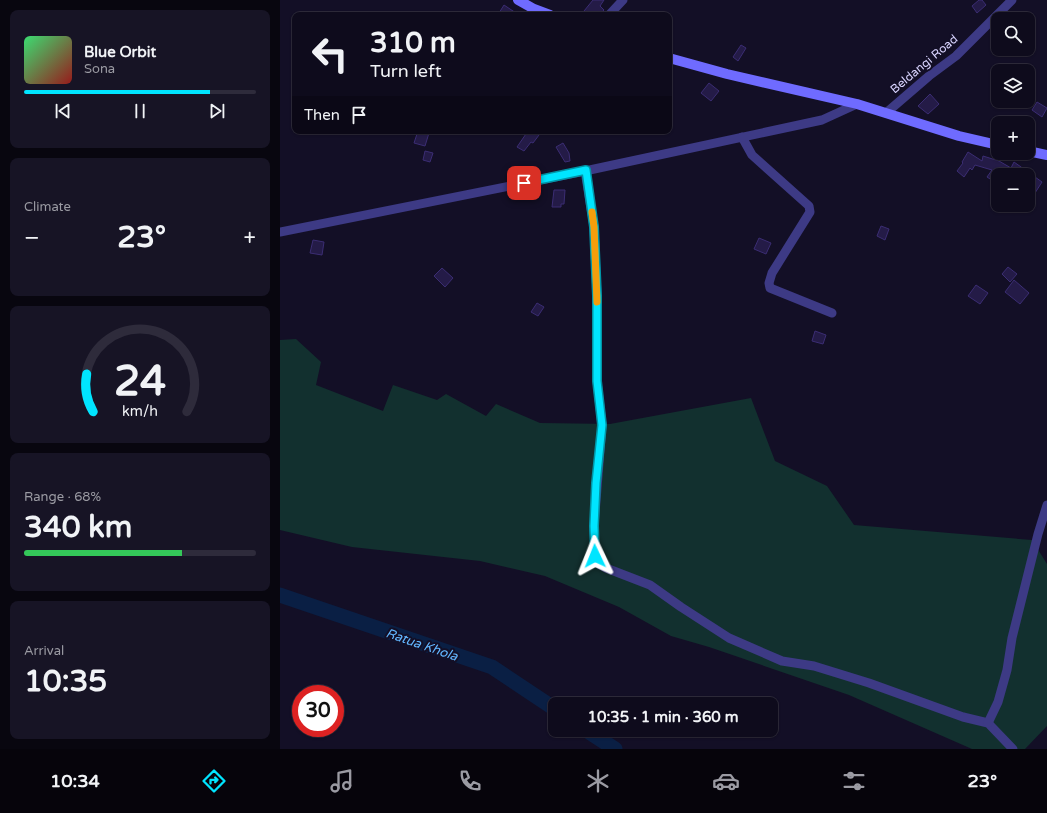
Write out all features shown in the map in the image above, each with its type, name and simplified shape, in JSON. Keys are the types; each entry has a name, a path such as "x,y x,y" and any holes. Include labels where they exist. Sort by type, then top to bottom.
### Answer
{"street":[{"path":"518,0 542,12"},
{"path":"612,12 623,0"},
{"name":"Beldangi Road","path":"886,113 928,76 956,56 1012,0"},
{"path":"672,59 734,76 857,104 960,136 991,143"},
{"path":"280,232 586,170 822,120 857,104"},
{"path":"742,137 752,155 809,206 810,212 772,273 769,283 770,288 832,313"},
{"path":"1035,152 1047,155"},
{"path":"586,170 594,227 597,296 597,381 602,425 594,526 595,556 599,564 650,585 729,638 782,661 814,666 856,679 963,717 988,723 1013,749"},
{"path":"988,723 998,702 1007,670 1012,638 1038,534 1047,505"}],"green space":[{"path":"296,339 321,362 316,385 383,411 393,385 437,400 446,394 486,416 496,404 540,423 610,424 751,398 775,461 827,486 854,525 1032,540 1047,564 1047,726 1025,749 972,749 849,695 709,647 671,636 619,607 545,576 480,561 352,547 280,530 280,340"}],"building":[{"path":"593,0 604,0 600,6 604,10 602,12 584,11"},
{"path":"979,0 982,0 986,5 977,13 972,6"},
{"path":"504,5 514,12 500,12"},
{"path":"741,45 746,48 738,61 733,57"},
{"path":"709,83 719,91 711,101 701,93"},
{"path":"930,94 939,104 928,114 918,106"},
{"path":"1037,102 1047,108 1042,117 1032,110 1035,108"},
{"path":"417,134 429,134 425,146 414,143"},
{"path":"526,134 540,134 524,151 517,147"},
{"path":"563,143 569,153 570,161 565,162 556,147"},
{"path":"425,151 433,153 430,162 423,160"},
{"path":"968,152 982,161 983,156 991,158 991,160 999,161 1011,168 991,168 991,170 975,165 972,170 970,168 964,177 957,171 963,163 962,162"},
{"path":"1014,162 1022,168 1011,168"},
{"path":"991,171 991,180 987,177"},
{"path":"1035,177 1042,182 1035,193"},
{"path":"554,190 565,190 564,204 561,204 561,207 552,207"},
{"path":"881,226 889,229 885,240 877,236"},
{"path":"759,238 771,243 766,254 754,249"},
{"path":"313,240 324,242 322,255 310,253"},
{"path":"1008,267 1017,274 1010,282 1002,274"},
{"path":"442,268 453,278 445,287 434,276"},
{"path":"1014,280 1029,293 1020,304 1005,292"},
{"path":"976,285 988,293 980,304 968,296"},
{"path":"537,303 544,307 538,316 531,312"},
{"path":"815,331 826,335 823,344 812,341"}],"waterway":[{"name":"Ratua Khola","path":"280,595 492,667 548,704"},
{"name":"Ratua Khola","path":"597,737 615,749"}],"slow traffic":[{"path":"592,212 597,302"}],"route":[{"path":"524,183 586,170 594,227 597,296 597,381 602,425 596,483 594,526 595,556"}]}
